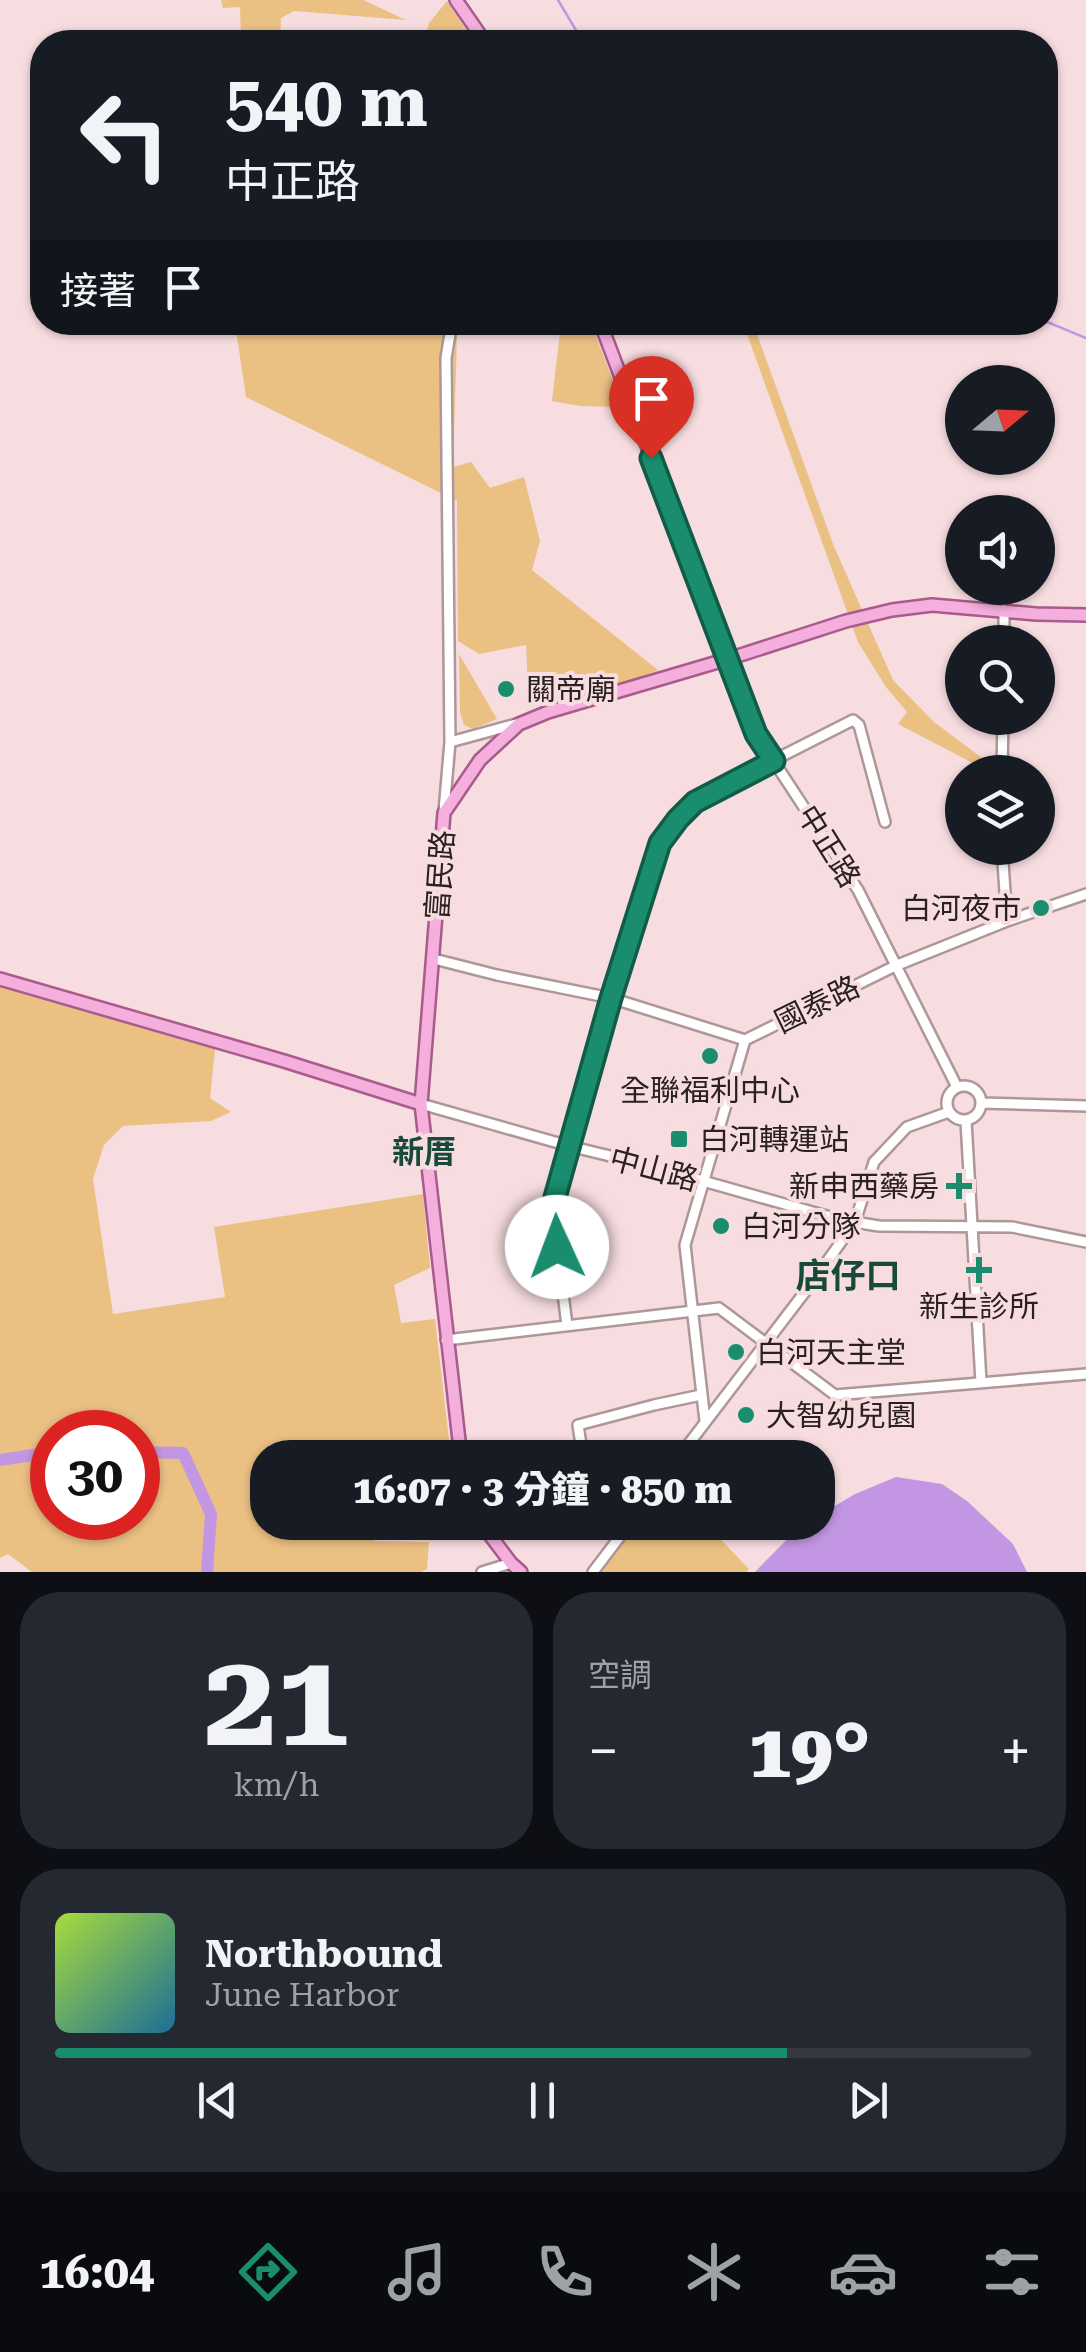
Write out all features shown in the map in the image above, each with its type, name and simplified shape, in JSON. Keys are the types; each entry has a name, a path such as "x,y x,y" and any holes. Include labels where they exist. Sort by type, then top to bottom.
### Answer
{"main road":[{"path":"456,0 477,30"},
{"name":"中正路","path":"605,335 728,659"},
{"name":"富民路","path":"459,1440 421,1104 444,813 480,760 519,724 548,712 846,620 932,605 1086,615"},
{"name":"中山路","path":"0,979 421,1104"},
{"path":"494,1540 516,1568"}],"street":[{"path":"444,813 450,742 446,358 450,335"},
{"path":"1004,610 1004,625"},
{"name":"中正路","path":"728,659 756,734 849,875 957,1087"},
{"path":"567,1325 552,1208 611,998 660,843 695,802 853,720 859,725 885,822"},
{"path":"450,742 519,724"},
{"path":"1003,865 1007,921"},
{"name":"國泰路","path":"705,1421 685,1245 745,1040 895,966 1086,894"},
{"path":"434,960 611,998 745,1040"},
{"path":"966,1086 974,1090 981,1103 975,1116 956,1119 948,1112 947,1098 957,1087 966,1086"},
{"path":"981,1103 1086,1106"},
{"name":"中山路","path":"421,1104 854,1222 878,1226 1012,1227 1086,1242"},
{"path":"691,1440 854,1222 870,1167 907,1127 948,1112"},
{"path":"966,1120 981,1382"},
{"path":"446,1340 719,1308 835,1396 1086,1374"},
{"path":"580,1440 578,1425 701,1395"},
{"path":"594,1572 618,1540"},
{"path":"482,1572 516,1568"}],"shaded area":[{"path":"221,0 363,0 406,20 294,11 281,18 280,30 241,30 240,7 223,8"},
{"path":"447,1 466,30 427,30"},
{"path":"237,335 457,335 453,467 471,462 490,488 524,477 540,541 532,570 658,670 599,697 556,707 528,687 526,645 479,654 458,641 457,501 246,397"},
{"path":"560,335 596,335 623,407 552,401"},
{"path":"747,335 757,335 833,544 893,680 945,730 945,735 951,735 978,755 957,755 898,724 907,712 858,642"},
{"path":"459,654 497,719 473,729 464,725 460,712"},
{"path":"0,985 215,1049 210,1098 231,1112 211,1121 123,1126 104,1145 93,1179 113,1314 225,1297 214,1227 423,1194 430,1268 394,1285 401,1323 435,1319 449,1440 250,1440 250,1540 429,1542 427,1569 421,1572 32,1572 8,1554 0,1558"},
{"path":"896,1477 942,1484 967,1501 1013,1544 1027,1572 755,1572 786,1540 835,1540 835,1506"},
{"path":"625,1540 721,1540 749,1569 746,1572 601,1572"}],"waterway":[{"path":"558,0 576,30"},
{"path":"1058,326 1086,338"},
{"path":"160,1452 183,1453 211,1514 207,1572"},
{"path":"0,1460 30,1455"}],"place":[{"name":"關帝廟","path":"506,689"},
{"name":"白河夜市","path":"1041,908"},
{"name":"全聯福利中心","path":"710,1056"},
{"name":"白河轉運站","path":"679,1139"},
{"name":"新申西藥房","path":"959,1186"},
{"name":"白河分隊","path":"721,1226"},
{"name":"新生診所","path":"979,1270"},
{"name":"白河天主堂","path":"736,1352"},
{"name":"大智幼兒園","path":"746,1415"}],"district":[{"name":"新厝","path":"424,1152"},
{"name":"店仔口","path":"848,1276"}],"route":[{"path":"557,1247 552,1208 611,998 660,843 695,802 774,761 756,734 651,458"}]}
